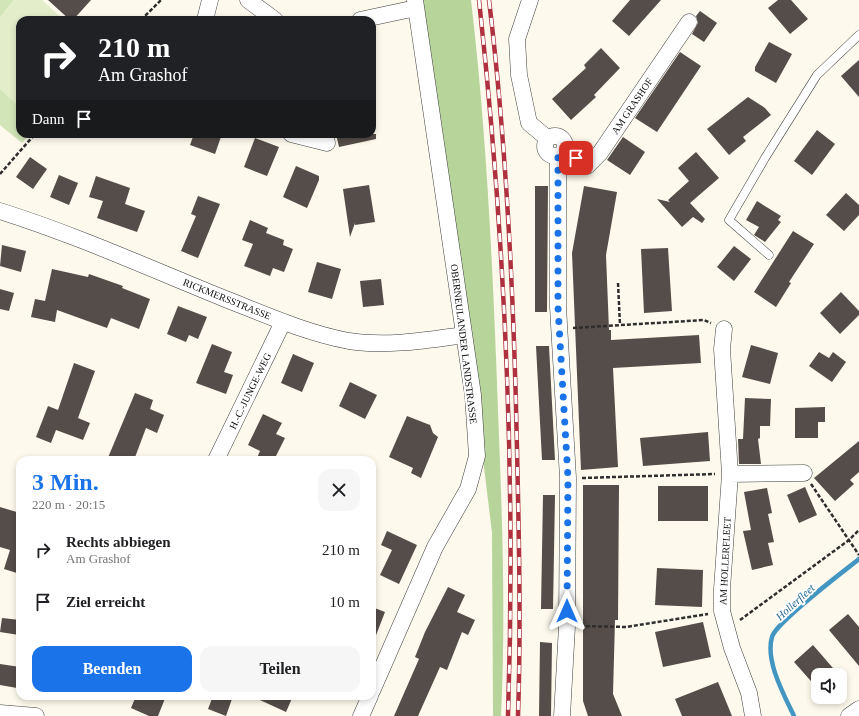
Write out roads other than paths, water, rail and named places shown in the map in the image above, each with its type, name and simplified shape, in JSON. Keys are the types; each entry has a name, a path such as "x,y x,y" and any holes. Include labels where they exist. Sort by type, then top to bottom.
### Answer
{"street":[{"path":"205,16 210,0"},
{"path":"248,0 270,16"},
{"name":"AM GRASHOF","path":"530,0 517,39 519,75 529,123 548,138 545,142 546,152 554,156 562,153 587,166 600,153 689,22"},
{"path":"374,16 416,4"},
{"name":"OBERNEULANDER LANDSTRASSE","path":"376,682 435,546 468,489 477,456 473,396 416,4"},
{"path":"308,138 327,143 326,138"},
{"path":"562,153 559,328 568,478 567,626 562,716"},
{"name":"RICKMERSSTRASSE","path":"0,211 96,246 283,322 328,336 351,341 397,343 423,341 464,334"},
{"name":"H.-C.-JUNGE-WEG","path":"218,456 283,322"},
{"name":"AM HOLLERFLEET","path":"724,329 722,349 730,474 722,589 722,611 726,630 749,693 753,716"},
{"path":"730,474 804,473"},
{"path":"361,716 368,700"},
{"path":"850,716 859,709"},
{"path":"0,713 36,716"}],"lane":[{"path":"769,255 729,220 765,158 817,75 859,35"}],"waterway":[{"name":"Hollerfleet","path":"794,716 773,667 771,657 772,637 776,630 797,609 859,559"}],"railway":[{"path":"479,0 496,178 506,357 510,537 508,716"},
{"path":"489,0 501,112 512,280 519,582 518,716"}]}
